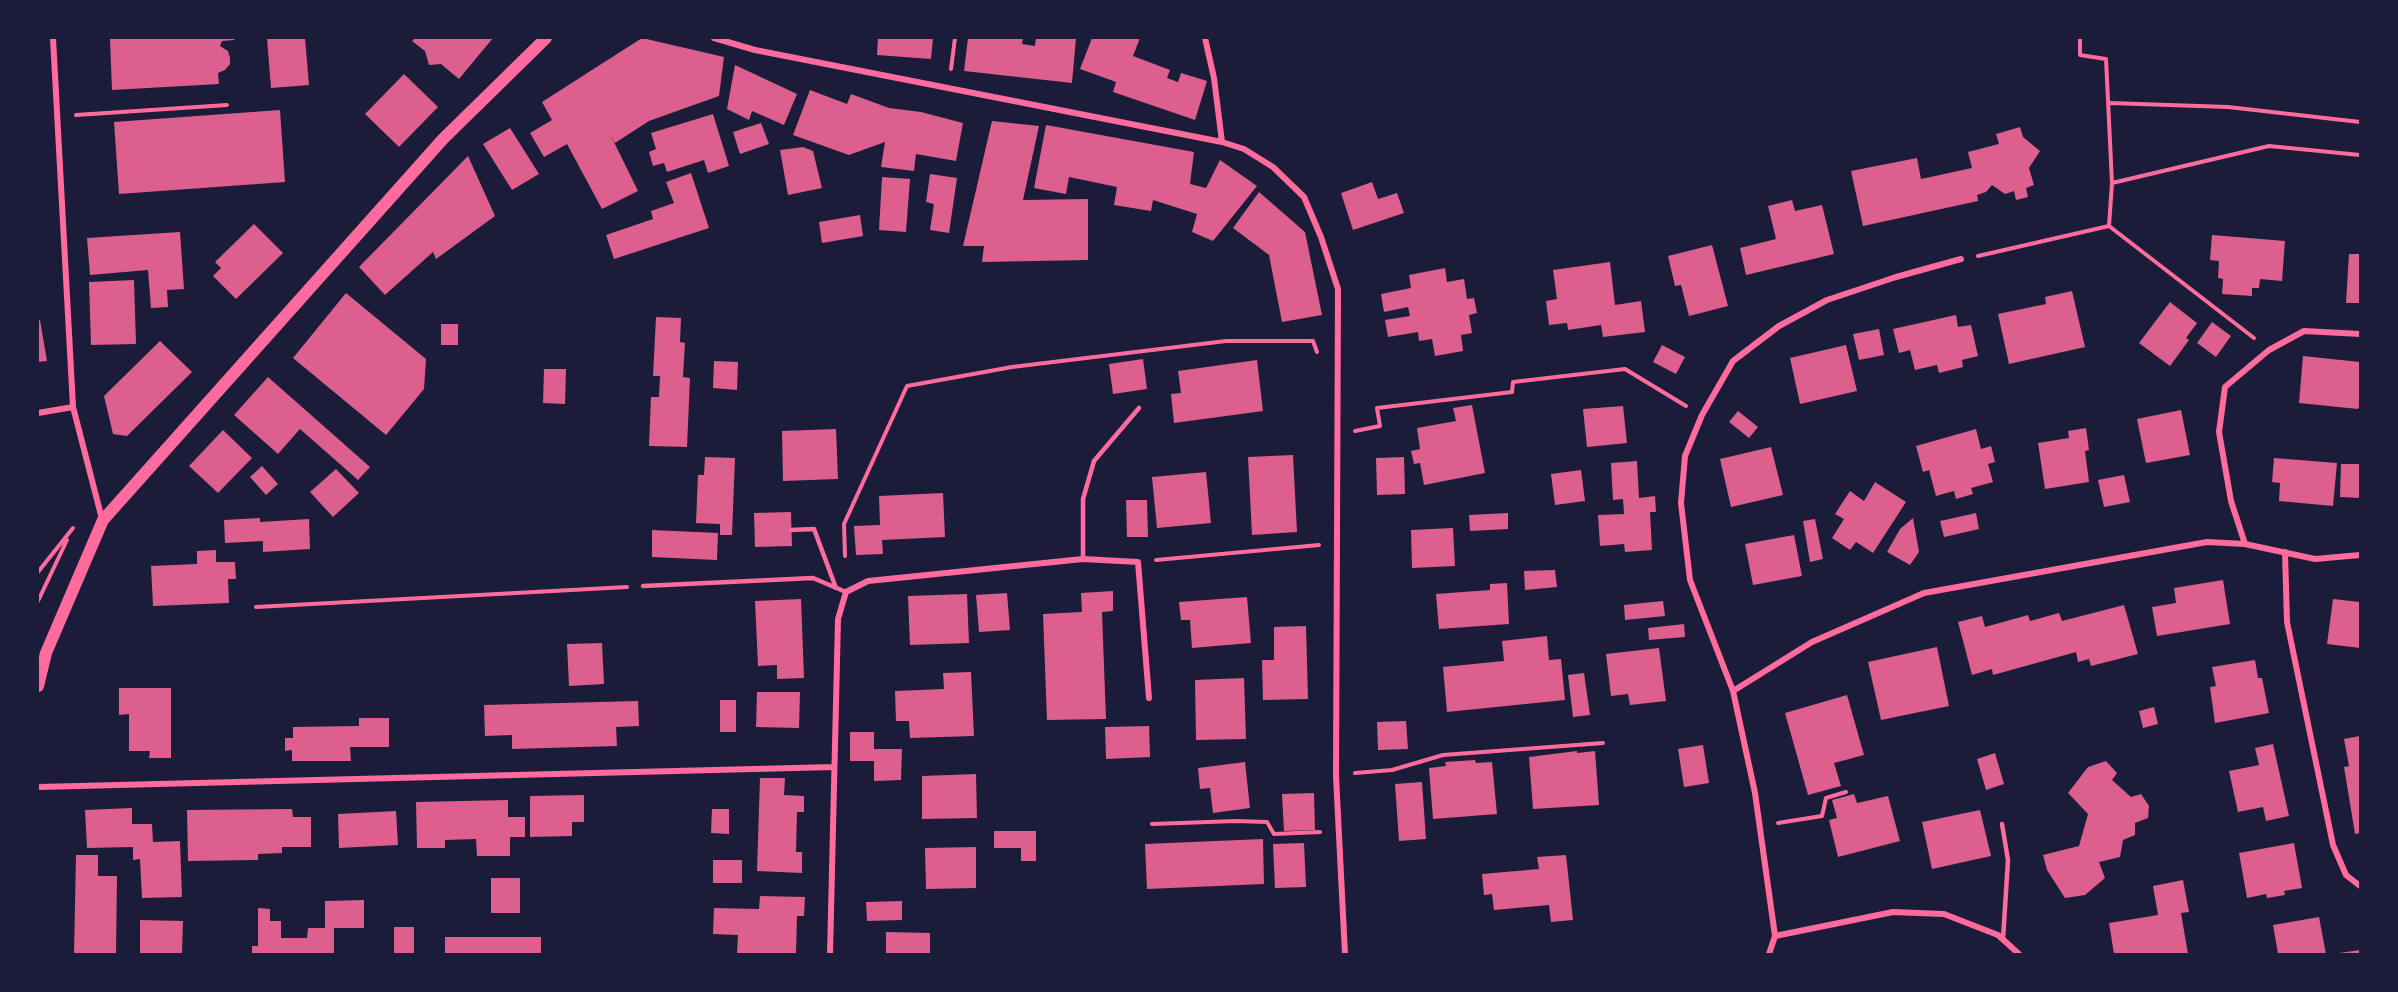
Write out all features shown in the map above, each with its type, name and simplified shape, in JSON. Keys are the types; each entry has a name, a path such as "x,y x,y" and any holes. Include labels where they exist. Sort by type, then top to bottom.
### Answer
{"main road":[{"path":"38,687 46,653 103,520 443,139 546,38"}],"street":[{"path":"53,38 73,407 103,520"},
{"path":"714,38 755,50 1222,142 1244,149 1273,167 1304,197 1321,237 1338,289 1336,776 1346,954"},
{"path":"1205,38 1214,78 1222,142"},
{"path":"1770,954 1775,936 1755,793 1733,691 1690,580 1682,514 1684,456 1702,415 1733,361 1779,326 1827,300 1896,277 1961,260"},
{"path":"2245,544 2231,501 2219,432 2225,387 2269,350 2304,331 2361,334"},
{"path":"38,413 73,407"},
{"path":"1733,691 1812,642 1924,593 2206,542 2245,544 2315,559 2361,555"},
{"path":"2285,552 2287,622 2333,846 2346,875 2361,886"},
{"path":"830,954 838,619 846,592 868,581 1083,559 1138,562 1149,698"},
{"path":"38,787 834,767"},
{"path":"1775,936 1893,912 1944,914 1998,935 2019,954"}],"lane":[{"path":"1083,559 1083,499 1094,461 1139,408"},
{"path":"791,530 814,529 836,588"},
{"path":"643,586 813,578 846,592"},
{"path":"2002,824 2008,860 2003,939"}],"path":[{"path":"948,88 955,38"},
{"path":"2080,38 2080,55 2106,59 2110,103 2112,183 2109,226"},
{"path":"2110,103 2228,107 2361,122"},
{"path":"57,116 227,105"},
{"path":"2112,183 2269,146 2361,155"},
{"path":"1961,260 2109,226"},
{"path":"2109,226 2269,350"},
{"path":"846,592 844,524 907,386 1012,367 1226,341 1313,341"},
{"path":"1337,435 1380,426 1377,408 1512,392 1513,382 1625,369 1702,415"},
{"path":"38,572 74,527"},
{"path":"1138,562 1336,544"},
{"path":"256,607 643,586"},
{"path":"1336,776 1392,770 1443,755 1603,743"},
{"path":"1760,826 1822,816 1826,798 1846,792"},
{"path":"1152,824 1236,820 1268,822 1274,834 1339,830"}],"building":[{"path":"236,38 222,41 220,46 228,51 230,64 218,73 219,84 112,90 110,39"},
{"path":"267,38 305,38 309,85 271,88"},
{"path":"415,38 493,38 459,79 441,64 429,65 425,51 412,41"},
{"path":"642,38 724,57 719,96 649,121 615,143 611,136 638,191 602,209 567,144 544,157 530,133 552,120 542,102"},
{"path":"878,38 933,38 931,59 877,55"},
{"path":"968,38 1023,38 1022,44 1035,46 1036,38 1076,38 1072,83 964,71"},
{"path":"1092,38 1140,38 1133,56 1170,70 1167,78 1178,82 1181,73 1207,81 1195,120 1113,92 1116,82 1080,69"},
{"path":"735,65 797,94 784,125 752,111 749,120 727,109"},
{"path":"404,74 438,107 399,147 365,114"},
{"path":"810,90 847,104 851,94 889,108 921,112 963,123 956,161 916,154 914,171 881,167 885,142 849,155 793,135"},
{"path":"280,110 285,182 119,194 114,122"},
{"path":"713,114 729,166 708,173 704,160 667,172 664,163 653,166 649,152 656,149 651,133"},
{"path":"992,121 1039,126 1023,200 1088,199 1088,260 982,262 984,246 963,246"},
{"path":"761,123 769,144 740,154 733,132"},
{"path":"1046,125 1194,152 1190,184 1206,188 1220,160 1257,186 1213,241 1192,232 1197,214 1153,200 1151,211 1114,205 1117,187 1069,177 1066,194 1034,188"},
{"path":"2020,127 2023,137 2040,151 2029,168 2034,185 2026,188 2028,197 2016,200 2014,191 2005,194 1992,185 1986,192 1977,195 1978,201 1863,226 1851,171 1917,158 1921,179 1972,168 1968,152 1999,144 1996,134"},
{"path":"510,128 539,174 512,190 483,144"},
{"path":"803,147 813,151 822,188 788,195 780,150"},
{"path":"468,156 495,216 436,259 433,252 385,295 359,267"},
{"path":"691,173 709,228 614,259 606,235 653,219 651,211 674,203 666,182"},
{"path":"930,174 957,178 949,233 930,230 934,204 926,202"},
{"path":"882,177 910,179 906,232 879,230"},
{"path":"1372,182 1378,199 1397,193 1404,213 1353,230 1341,193"},
{"path":"1259,192 1305,232 1322,315 1282,322 1269,255 1233,228"},
{"path":"1792,200 1795,211 1822,205 1834,254 1746,275 1740,248 1776,239 1768,206"},
{"path":"860,215 863,236 822,243 819,222"},
{"path":"254,224 283,253 236,299 213,276 221,268 215,262"},
{"path":"180,232 184,289 167,290 168,307 151,308 148,270 90,275 87,238"},
{"path":"2212,235 2285,241 2282,281 2260,279 2259,288 2252,288 2252,296 2222,294 2223,279 2218,278 2219,261 2210,260"},
{"path":"1712,245 1728,306 1689,316 1681,285 1675,286 1668,256"},
{"path":"2349,254 2360,254 2360,303 2346,303"},
{"path":"1610,262 1615,305 1641,301 1645,332 1603,337 1601,325 1568,330 1567,323 1549,325 1546,301 1557,299 1553,270"},
{"path":"1445,268 1447,282 1464,279 1467,299 1474,298 1477,313 1469,315 1472,333 1461,335 1463,351 1435,356 1432,339 1419,341 1418,332 1388,337 1385,320 1410,316 1408,307 1384,312 1381,294 1411,288 1409,275"},
{"path":"134,280 136,344 91,345 89,282"},
{"path":"2072,291 2085,347 2009,364 1998,314 2046,304 2045,297"},
{"path":"346,293 426,359 424,389 386,435 293,358"},
{"path":"2170,302 2197,323 2186,338 2189,340 2170,366 2139,343"},
{"path":"1956,315 1958,327 1971,325 1978,356 1962,360 1963,367 1939,373 1937,365 1915,370 1910,350 1899,353 1893,329"},
{"path":"656,317 681,318 680,342 685,343 683,377 690,378 687,447 649,446 651,397 659,397 660,376 653,376"},
{"path":"40,320 47,361 38,362 38,321"},
{"path":"2212,322 2231,336 2216,357 2197,343"},
{"path":"441,324 458,324 458,345 441,345"},
{"path":"1879,329 1884,355 1859,360 1853,334"},
{"path":"160,341 192,372 127,436 113,434 104,396"},
{"path":"1662,345 1685,357 1676,374 1653,362"},
{"path":"1846,345 1857,391 1800,404 1790,358"},
{"path":"2303,356 2360,362 2358,409 2299,403"},
{"path":"1143,359 1147,389 1113,394 1109,364"},
{"path":"1257,360 1263,411 1174,423 1171,394 1181,393 1178,371"},
{"path":"714,361 738,362 737,390 713,388"},
{"path":"544,369 566,369 565,404 543,403"},
{"path":"268,377 370,467 358,480 300,429 278,454 234,415"},
{"path":"1472,405 1485,473 1424,485 1420,463 1414,464 1411,451 1420,449 1417,428 1456,421 1453,408"},
{"path":"1623,406 1627,443 1587,447 1583,409"},
{"path":"2181,410 2190,455 2146,463 2137,419"},
{"path":"1738,411 1758,427 1749,438 1729,422"},
{"path":"2086,428 2089,450 2085,451 2089,482 2045,489 2038,443 2069,438 2068,431"},
{"path":"836,429 838,479 783,481 782,431"},
{"path":"1976,429 1981,449 1991,446 1995,462 1988,464 1993,482 1971,488 1973,494 1956,499 1954,491 1936,496 1929,470 1923,472 1916,446"},
{"path":"223,430 252,458 218,493 189,466"},
{"path":"1771,447 1783,495 1731,507 1720,459"},
{"path":"1293,455 1297,532 1252,535 1248,457"},
{"path":"705,457 735,458 732,535 720,535 720,524 696,523 698,475 704,475"},
{"path":"1404,457 1405,494 1377,495 1376,458"},
{"path":"2274,458 2337,463 2333,506 2279,501 2280,483 2272,482"},
{"path":"1637,461 1639,498 1655,496 1656,512 1650,512 1652,550 1625,552 1624,544 1600,546 1598,515 1624,514 1623,499 1613,500 1611,463"},
{"path":"2341,464 2360,464 2360,498 2340,497"},
{"path":"262,466 278,484 266,495 250,477"},
{"path":"336,469 359,493 333,517 310,492"},
{"path":"1581,470 1585,501 1555,505 1551,474"},
{"path":"1206,472 1211,523 1157,528 1152,477"},
{"path":"2124,475 2130,502 2104,507 2098,480"},
{"path":"1875,482 1906,502 1873,553 1856,542 1850,550 1832,538 1844,519 1835,514 1850,491 1864,501"},
{"path":"943,493 945,537 882,540 883,554 856,555 854,526 880,525 879,496"},
{"path":"1126,500 1147,500 1148,537 1127,537"},
{"path":"791,512 792,546 755,547 754,513"},
{"path":"1508,513 1508,529 1470,531 1469,515"},
{"path":"1976,513 1979,529 1944,537 1940,521"},
{"path":"260,518 260,522 309,519 310,549 263,552 263,541 225,543 224,520"},
{"path":"1913,518 1919,552 1910,565 1887,552 1900,529"},
{"path":"1815,519 1823,559 1810,562 1803,521"},
{"path":"1453,528 1455,566 1412,568 1411,530"},
{"path":"652,530 718,533 717,560 652,557"},
{"path":"1794,535 1802,576 1753,585 1745,544"},
{"path":"216,550 216,562 235,562 236,579 228,579 229,603 153,606 151,566 197,564 197,551"},
{"path":"1555,570 1557,587 1525,590 1524,571"},
{"path":"2223,580 2230,624 2157,636 2152,607 2176,603 2174,588"},
{"path":"1507,583 1509,624 1439,629 1436,594 1490,590 1490,584"},
{"path":"1113,591 1113,611 1102,612 1106,719 1047,720 1043,614 1082,612 1081,593"},
{"path":"1007,593 1010,630 979,632 976,595"},
{"path":"967,594 969,643 910,645 908,596"},
{"path":"1247,597 1251,643 1192,648 1190,620 1181,620 1179,602"},
{"path":"801,599 804,678 777,679 777,665 758,666 755,601"},
{"path":"2333,599 2360,602 2360,648 2327,644"},
{"path":"1663,601 1665,616 1625,620 1624,605"},
{"path":"2124,605 2138,654 2091,666 2089,659 2078,662 2076,652 1993,675 1992,669 1972,675 1958,622 1982,616 1985,627 2028,615 2030,621 2059,613 2062,621"},
{"path":"1684,624 1685,637 1649,640 1648,628"},
{"path":"1306,626 1308,699 1263,700 1262,660 1274,660 1274,627"},
{"path":"1547,636 1549,660 1561,659 1565,700 1447,712 1443,667 1504,661 1502,641"},
{"path":"602,643 604,684 569,686 567,644"},
{"path":"1937,647 1949,706 1881,720 1868,662"},
{"path":"1659,648 1666,701 1630,705 1628,694 1611,696 1606,654"},
{"path":"2255,660 2258,678 2262,678 2269,713 2215,723 2210,687 2216,686 2212,667"},
{"path":"971,672 974,736 910,738 909,721 896,721 895,691 944,689 943,673"},
{"path":"1584,673 1590,715 1573,717 1568,675"},
{"path":"1244,678 1246,739 1196,740 1195,680"},
{"path":"119,688 171,688 171,758 149,758 150,751 129,751 129,714 119,715"},
{"path":"757,692 800,692 799,728 756,727"},
{"path":"1847,695 1864,755 1834,763 1841,786 1808,795 1785,713"},
{"path":"720,700 736,700 736,732 720,732"},
{"path":"638,701 639,726 616,727 617,746 512,749 512,735 485,736 484,705"},
{"path":"2154,707 2158,724 2143,728 2139,711"},
{"path":"359,718 389,718 389,747 350,747 351,761 292,761 292,750 285,751 285,738 293,738 293,727 359,726"},
{"path":"1406,721 1408,749 1378,750 1377,722"},
{"path":"1149,726 1150,757 1106,759 1105,727"},
{"path":"850,732 874,732 874,749 902,749 901,780 874,781 874,761 850,761"},
{"path":"2360,736 2360,833 2355,834 2344,767 2349,766 2344,739"},
{"path":"2273,744 2289,816 2266,821 2263,807 2238,812 2229,771 2259,765 2255,748"},
{"path":"1703,745 1709,783 1684,787 1678,749"},
{"path":"1577,751 1577,753 1595,751 1599,805 1533,809 1529,757"},
{"path":"1995,753 2004,784 1986,790 1977,759"},
{"path":"1475,760 1476,763 1492,762 1497,814 1433,819 1429,768 1446,766 1445,762"},
{"path":"2106,761 2117,773 2112,780 2131,797 2141,794 2149,806 2148,818 2135,823 2135,835 2123,840 2120,857 2099,862 2105,878 2085,895 2065,898 2047,870 2043,855 2079,846 2088,814 2068,793 2088,767"},
{"path":"1245,762 1250,808 1213,813 1210,788 1200,789 1198,768"},
{"path":"976,774 977,818 922,819 922,776"},
{"path":"760,778 785,778 784,795 804,796 804,812 797,812 796,852 802,852 802,873 757,871"},
{"path":"1422,782 1426,839 1399,841 1395,784"},
{"path":"1314,793 1315,830 1284,831 1282,794"},
{"path":"1854,794 1857,803 1888,796 1900,841 1838,857 1829,820 1837,818 1832,800"},
{"path":"584,795 584,822 572,822 572,836 530,837 530,796"},
{"path":"508,800 508,817 525,817 525,837 510,837 510,856 477,856 476,839 445,840 445,848 417,848 416,802"},
{"path":"132,808 132,824 152,824 153,842 180,841 182,897 142,898 140,859 133,860 133,847 87,848 85,810"},
{"path":"292,809 293,817 311,817 311,847 282,847 282,853 258,854 258,860 188,861 187,810"},
{"path":"712,809 729,809 729,834 711,833"},
{"path":"1980,810 1991,856 1932,869 1922,822"},
{"path":"396,811 398,845 339,848 338,814"},
{"path":"994,831 1036,831 1036,861 1021,861 1021,848 994,848"},
{"path":"1263,839 1264,884 1147,889 1145,844"},
{"path":"1304,843 1306,887 1275,888 1273,844"},
{"path":"2294,843 2302,888 2284,891 2285,895 2267,898 2266,894 2247,898 2239,853"},
{"path":"976,847 976,888 926,889 925,848"},
{"path":"76,855 98,855 98,876 117,876 116,954 74,954"},
{"path":"1566,855 1573,920 1551,922 1549,905 1494,910 1492,894 1484,895 1482,874 1539,869 1537,857"},
{"path":"713,860 742,860 742,883 713,883"},
{"path":"491,878 520,878 520,913 491,913"},
{"path":"2183,880 2189,912 2181,913 2188,954 2114,954 2109,923 2158,915 2153,886"},
{"path":"760,896 805,897 804,916 797,916 796,954 737,954 738,935 713,934 714,908 759,909"},
{"path":"364,900 364,928 334,928 334,954 252,954 252,946 258,946 258,908 270,909 270,921 281,921 281,938 307,938 308,928 325,928 325,901"},
{"path":"902,901 902,920 867,921 866,902"},
{"path":"2319,917 2326,954 2278,954 2273,925"},
{"path":"140,920 183,921 182,954 140,954"},
{"path":"394,927 414,927 414,954 394,954"},
{"path":"886,932 930,933 930,954 886,954"},
{"path":"445,937 541,937 541,954 445,954"},
{"path":"2360,950 2360,954 2339,954 2339,953"}]}
